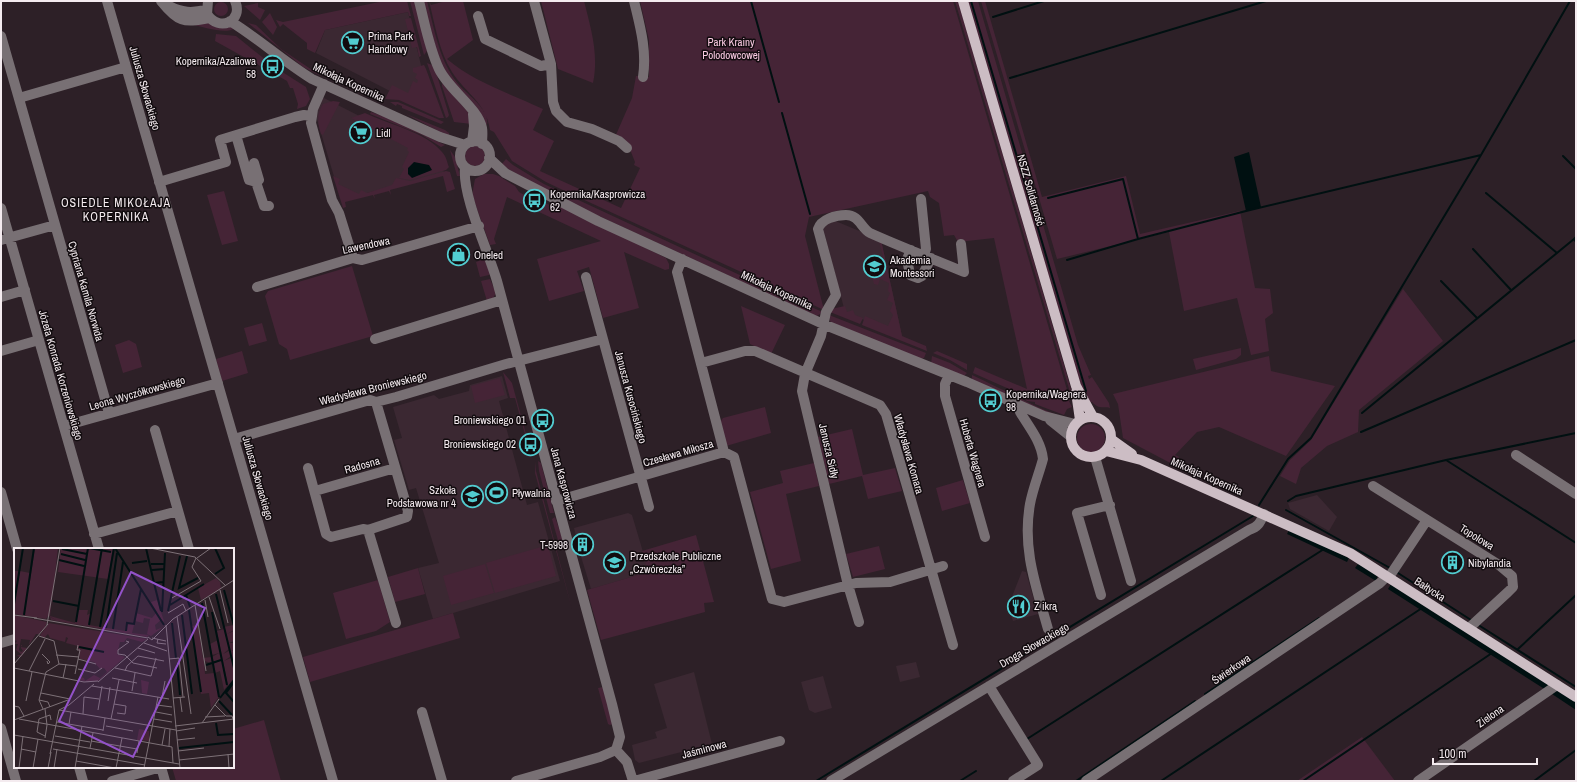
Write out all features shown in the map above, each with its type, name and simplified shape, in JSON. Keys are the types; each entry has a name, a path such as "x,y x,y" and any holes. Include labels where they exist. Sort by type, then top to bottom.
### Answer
{"main road":[{"name":"NSZZ Solidarność","path":"963,1 1076,386 1093,417"},
{"name":"NSZZ Solidarność","path":"1076,386 1078,422"},
{"name":"Mikołaja Kopernika","path":"1078,422 1093,417 1106,424 1109,428 1111,439 1141,460"},
{"path":"1070,436 1078,422"},
{"name":"Mikołaja Kopernika","path":"1070,436 1073,448 1077,453 1089,458 1095,457"},
{"path":"1095,457 1106,451 1111,439"},
{"name":"Mikołaja Kopernika","path":"1106,451 1141,460 1264,514"},
{"name":"Bałtycka","path":"1264,514 1350,553 1576,697"}],"street":[{"name":"Juliusza Słowackiego","path":"107,1 332,781"},
{"path":"162,2 178,11 190,13 207,10 217,24 233,18 237,8 235,1"},
{"path":"419,1 434,56 440,70 449,85 473,112 479,119 482,127 482,144 488,150 487,163 470,170 462,164 465,147 474,126 473,112"},
{"path":"534,1 551,64 553,102 556,111 567,122 592,129 619,141 627,148"},
{"path":"634,1 644,45 645,61 643,77"},
{"path":"478,16 485,39 541,66 551,64"},
{"name":"Mikołaja Kopernika","path":"233,18 297,70 324,84 465,147"},
{"name":"Cypriana Kamila Norwida","path":"1,36 109,413"},
{"path":"19,98 126,67"},
{"path":"324,84 311,116 312,128 332,200 339,214 353,258"},
{"path":"160,182 226,162 220,140 295,117 304,115 311,116"},
{"path":"236,135 249,180 256,182"},
{"path":"465,147 482,144"},
{"path":"254,163 259,180 256,182 262,205 269,206"},
{"name":"Mikołaja Kopernika","path":"487,163 598,221 823,324 949,375 1044,416 1078,422"},
{"name":"Jana Kasprowicza","path":"470,170 466,188 502,300 617,725 620,737 616,750"},
{"path":"921,198 927,257 922,276 918,278 910,275 907,259 910,250 927,257 964,272 961,244"},
{"name":"Józefa Konrada Korzeniowskiego","path":"1,208 5,239 25,290 99,548"},
{"name":"Janusza Sidły","path":"859,622 848,585 802,391 805,374 821,336 826,312 836,295 818,234 819,224 833,218 850,216 856,219 868,232 910,250"},
{"path":"5,239 55,224"},
{"name":"Lawendowa","path":"257,287 353,258 362,260 479,226"},
{"path":"682,259 677,272 724,452"},
{"name":"Janusza Kusocińskiego","path":"586,277 649,507"},
{"path":"1,297 25,290"},
{"path":"375,339 502,300"},
{"path":"518,361 603,339"},
{"path":"1,351 39,340"},
{"name":"Władysława Komara","path":"701,363 751,350 876,403 884,410 953,645"},
{"name":"Władysława Broniewskiego","path":"234,439 370,400 376,402 518,361"},
{"name":"Huberta Wagnera","path":"949,375 945,384 945,396 985,537"},
{"name":"Leona Wyczółkowskiego","path":"64,426 218,383"},
{"name":"Radosna","path":"315,490 395,468 376,402"},
{"path":"1021,407 1020,412 1039,444 1043,459 1034,488 1028,518 1028,546 1031,571 1048,629"},
{"name":"Mikołaja Kopernika","path":"1044,416 1070,436"},
{"path":"155,430 189,548"},
{"name":"Czesława Miłosza","path":"556,501 724,452 734,457 772,599 784,602 848,585"},
{"path":"1516,455 1576,494"},
{"path":"1095,457 1110,505 1122,534 1131,581"},
{"path":"308,468 326,534 331,537 363,529 368,530 405,518 408,514 395,468"},
{"name":"Topolowa","path":"1373,486 1499,565 1512,576 1513,587 1469,628"},
{"path":"1,492 17,548"},
{"path":"1101,595 1077,513 1110,505"},
{"path":"94,534 178,511"},
{"name":"Droga Słowackiego","path":"831,781 1249,530 1264,514"},
{"path":"1388,576 1427,520"},
{"path":"368,530 396,623"},
{"path":"848,585 890,582 943,566"},
{"name":"Świerkowa","path":"1086,781 1380,583 1388,576"},
{"path":"1,643 14,639"},
{"name":"Zielona","path":"1418,781 1557,685"},
{"path":"989,686 1038,765 1013,781"},
{"path":"422,712 442,781"},
{"path":"1,728 16,781"},
{"name":"Jaśminowa","path":"634,781 780,741"},
{"path":"516,781 548,777 616,750 627,762 634,781"},
{"path":"79,768 83,781"},
{"path":"112,781 158,768"},
{"path":"161,768 165,781"}],"shaded area":[{"name":"Prima Park Handlowy","path":"408,12 430,102 423,108 316,53 325,30"},
{"name":"Lidl","path":"322,97 440,157 444,173 341,200 313,106"},
{"path":"1249,152 1261,207 1246,211 1234,157"},
{"path":"414,162 429,165 432,170 412,178 408,174 408,168"},
{"path":"833,220 881,240 902,336 845,312 823,228"},
{"name":"Szkoła Podstawowa nr 4","path":"502,376 508,398 499,401 527,505 538,502 560,581 433,619 418,568 439,563 416,488 409,490 394,440 402,438 393,407 434,395 439,399 469,391 470,385"},
{"path":"1317,495 1337,517 1329,531 1290,509 1288,503"},
{"name":"Przedszkole Publiczne „Czwóreczka”","path":"628,513 632,515 649,572 591,589 579,550 587,548 585,538 577,540 574,528"},
{"path":"1289,530 1349,558 1347,562 1287,534"},
{"path":"1358,564 1378,575 1376,581 1355,568"},
{"path":"1022,571 1026,572 1038,614 1013,621 1008,607"},
{"path":"1391,584 1550,685 1546,690 1388,589"},
{"path":"916,662 920,677 900,682 896,666"},
{"path":"694,672 712,744 639,763 635,760 632,745 657,738 655,732 667,728 654,684"},
{"path":"823,676 832,708 815,713 809,710 801,682"},
{"path":"1557,689 1576,702 1576,710 1552,694"}],"green space":[{"path":"384,1 407,1 411,16 409,16 408,12 325,30 315,53 307,49 307,43 283,24 280,27 276,20 283,22"},
{"path":"410,1 415,1 427,51 424,55"},
{"path":"423,1 427,1 435,35 447,67 460,86 482,109 487,119 487,125 444,70 436,49"},
{"name":"Park Krainy Polodowcowej","path":"429,1 431,5 446,1 463,1 473,40 447,59 481,81 543,109 533,130 554,141 540,171 621,208 640,168 634,165 635,162 629,147 615,137 632,98 636,76 649,77 649,40 640,1 953,1 1072,407 1067,409 1064,415 1035,404 1035,402 1027,401 1016,392 973,373 975,367 1027,389 994,238 958,242 954,235 944,236 939,203 930,197 928,191 809,217 805,236 824,310 546,182 512,161 494,132 490,130 488,120 480,105 457,80 452,72 438,38"},
{"path":"541,1 584,1 592,32 595,52 595,72 593,83 558,69"},
{"path":"955,1 958,1 1076,406 1074,406"},
{"path":"967,1 978,1 1078,345 1091,375 1088,376 1089,379 1092,377 1109,403 1110,408 1099,407 1092,402 1088,403 1077,375"},
{"path":"981,1 985,1 1042,197 1126,176 1140,234 1240,211 1255,288 1270,289 1273,313 1265,319 1269,351 1251,355 1237,298 1184,311 1169,232 1057,259"},
{"path":"218,2 224,2 228,6 228,12 224,16 218,16 214,12 214,6"},
{"path":"258,3 258,7 265,10 260,20 244,6"},
{"path":"270,13 277,27 273,35 262,22"},
{"path":"411,18 421,56 419,57 417,47 412,48 405,19"},
{"path":"203,22 235,28 221,31 194,25"},
{"path":"248,23 256,25 281,49 321,76 303,67"},
{"path":"216,34 236,36 267,61 262,67 215,41"},
{"path":"269,62 271,64 270,66 274,70 276,68 306,87 310,99 306,106 297,109 298,104 293,88 290,88 287,81 264,68"},
{"path":"427,63 432,65 436,72 449,115 446,118"},
{"path":"424,65 444,118 439,118 399,100 385,99 392,85 408,93 413,81 417,83 418,80 415,78 417,74 413,72 413,68"},
{"path":"442,83 469,113 472,124 454,122"},
{"path":"333,101 340,102 323,135 321,134 318,118 320,111 323,104"},
{"path":"390,102 398,102 444,122 441,124 402,108 402,106 397,104 396,106"},
{"path":"371,112 392,119 445,145 441,147 422,135 370,114"},
{"path":"365,113 406,129 426,139 444,154 449,167 446,170 410,180 399,178 404,169 402,167 409,152 407,150 408,148 351,118"},
{"path":"406,114 445,130 449,133 449,137"},
{"path":"475,146 482,149 485,156 482,163 475,166 468,163 465,156 468,149"},
{"path":"450,150 455,157 460,176 457,176"},
{"path":"506,159 544,184 789,298 823,312 817,316 566,201 501,165"},
{"path":"446,171 450,172 455,189 447,192 443,176 390,190 391,195 389,191 374,195 375,199 373,195 345,202 346,207 343,208 333,176 340,179 338,184 359,194 361,190 367,193 392,185 396,178 410,181"},
{"path":"484,174 499,176 515,186 519,192 541,204 542,202 550,205 558,205 666,258 669,264 669,269 665,270 624,252 639,308 603,318 589,267 577,271 584,291 549,301 537,259 601,241 507,197 494,239 496,244 490,245 472,195 475,179"},
{"path":"224,191 238,241 222,245 207,195"},
{"path":"881,240 902,336 926,346 927,351 862,325 865,316 888,326 893,315 890,311 893,303 887,300 890,293 888,291 889,283 880,279 878,285 874,284 871,274 886,269 879,241"},
{"path":"484,259 487,260 490,273 489,275 480,277 476,262"},
{"path":"352,266 373,336 290,360 287,349 279,344 265,296 268,291"},
{"path":"490,279 496,293 493,298 487,301 481,281"},
{"path":"1403,289 1443,341 1359,410 1358,432 1327,446 1301,468 1296,484 1280,476 1290,460 1311,440"},
{"path":"741,306 785,325 771,354 750,344"},
{"path":"845,306 847,312 853,310 855,315 863,318 860,324 830,312 831,309"},
{"path":"829,315 926,353 924,358 921,359 833,324 830,321"},
{"path":"262,323 267,341 249,346 244,328"},
{"path":"129,340 136,344 142,367 123,373 115,345"},
{"path":"1241,348 1241,355 1236,359 1196,370 1193,359"},
{"path":"242,351 248,373 222,381 216,359"},
{"path":"937,351 967,364 967,370 950,360 933,353"},
{"path":"932,356 950,363 967,373 963,377 931,364"},
{"path":"1269,356 1271,371 1335,386 1286,456 1219,427 1197,432 1175,455 1179,457 1176,466 1123,438 1118,404 1113,394"},
{"path":"503,372 512,383 532,456 530,457 525,455 524,451 529,449 515,398 510,398"},
{"path":"972,375 1028,403 1063,417 1062,419 972,381"},
{"path":"500,378 505,395 475,403 471,386"},
{"path":"765,407 771,433 726,446 720,422 723,418"},
{"path":"1091,424 1101,428 1105,438 1101,448 1091,452 1081,448 1077,438 1081,428"},
{"path":"852,429 863,475 895,468 902,491 868,499 862,476 829,484 818,437"},
{"path":"536,461 536,471 572,609 535,473"},
{"path":"538,461 541,463 554,513 550,513 539,471"},
{"path":"814,463 819,486 786,494 801,561 771,569 750,492 783,483 780,471"},
{"path":"963,480 970,503 942,511 936,488"},
{"path":"555,517 564,543 559,544 552,519"},
{"path":"696,535 714,602 704,603 705,612 601,640 587,590 648,572 642,551"},
{"path":"548,545 556,576 495,593 486,563"},
{"path":"879,546 885,569 853,577 846,554"},
{"path":"485,564 494,593 451,605 443,576"},
{"path":"418,568 425,594 395,602 388,577"},
{"path":"378,580 390,622 376,631 346,639 333,593"},
{"path":"453,613 460,638 310,682 303,657"},
{"path":"603,687 613,724 610,725 608,724 598,688"},
{"path":"264,720 281,781 176,781 172,768 234,768 234,729"},
{"path":"1362,737 1395,781 1297,781"}],"waterway":[{"path":"751,1 779,102"},
{"path":"971,1 1086,391"},
{"path":"993,17 1044,1"},
{"path":"1010,78 1266,1"},
{"path":"1259,505 1288,459 1311,438 1481,155 1570,1"},
{"path":"782,113 810,214"},
{"path":"1048,198 1123,179 1138,239 1246,211 1481,155"},
{"path":"1563,156 1576,169"},
{"path":"1486,193 1557,253"},
{"path":"1576,237 1574,239 1576,242"},
{"path":"1067,260 1138,239"},
{"path":"1362,413 1574,239"},
{"path":"1473,249 1511,290"},
{"path":"1441,281 1477,318"},
{"path":"1361,432 1576,340"},
{"path":"1288,501 1296,496 1446,460 1576,433"},
{"path":"1446,460 1576,543"},
{"path":"1286,510 1390,568"},
{"path":"816,781 1253,516"},
{"path":"1027,739 1324,549"},
{"path":"1398,573 1471,620"},
{"path":"1518,649 1576,595"},
{"path":"1161,781 1422,608"},
{"path":"1205,694 1319,618"},
{"path":"1480,626 1576,687"},
{"path":"1303,781 1492,653"},
{"path":"1076,781 1195,701"},
{"path":"1534,781 1576,750"},
{"path":"960,781 976,771"}],"place":[{"name":"Prima Park Handlowy","path":"353,42"},
{"name":"Kopernika/Azaliowa 58","path":"272,67"},
{"name":"Lidl","path":"361,133"},
{"name":"Kopernika/Kasprowicza 62","path":"535,200"},
{"name":"Oneled","path":"458,255"},
{"name":"Akademia Montessori","path":"874,266"},
{"name":"Kopernika/Wagnera 98","path":"990,400"},
{"name":"Broniewskiego 01","path":"542,420"},
{"name":"Broniewskiego 02","path":"531,444"},
{"name":"Pływalnia","path":"496,493"},
{"name":"Szkoła Podstawowa nr 4","path":"472,496"},
{"name":"T-5998","path":"583,545"},
{"name":"Przedszkole Publiczne „Czwóreczka”","path":"614,562"},
{"name":"Nibylandia","path":"1453,563"},
{"name":"Z ikrą","path":"1019,606"}],"district":[{"name":"OSIEDLE MIKOŁAJA KOPERNIKA","path":"116,210"}]}
